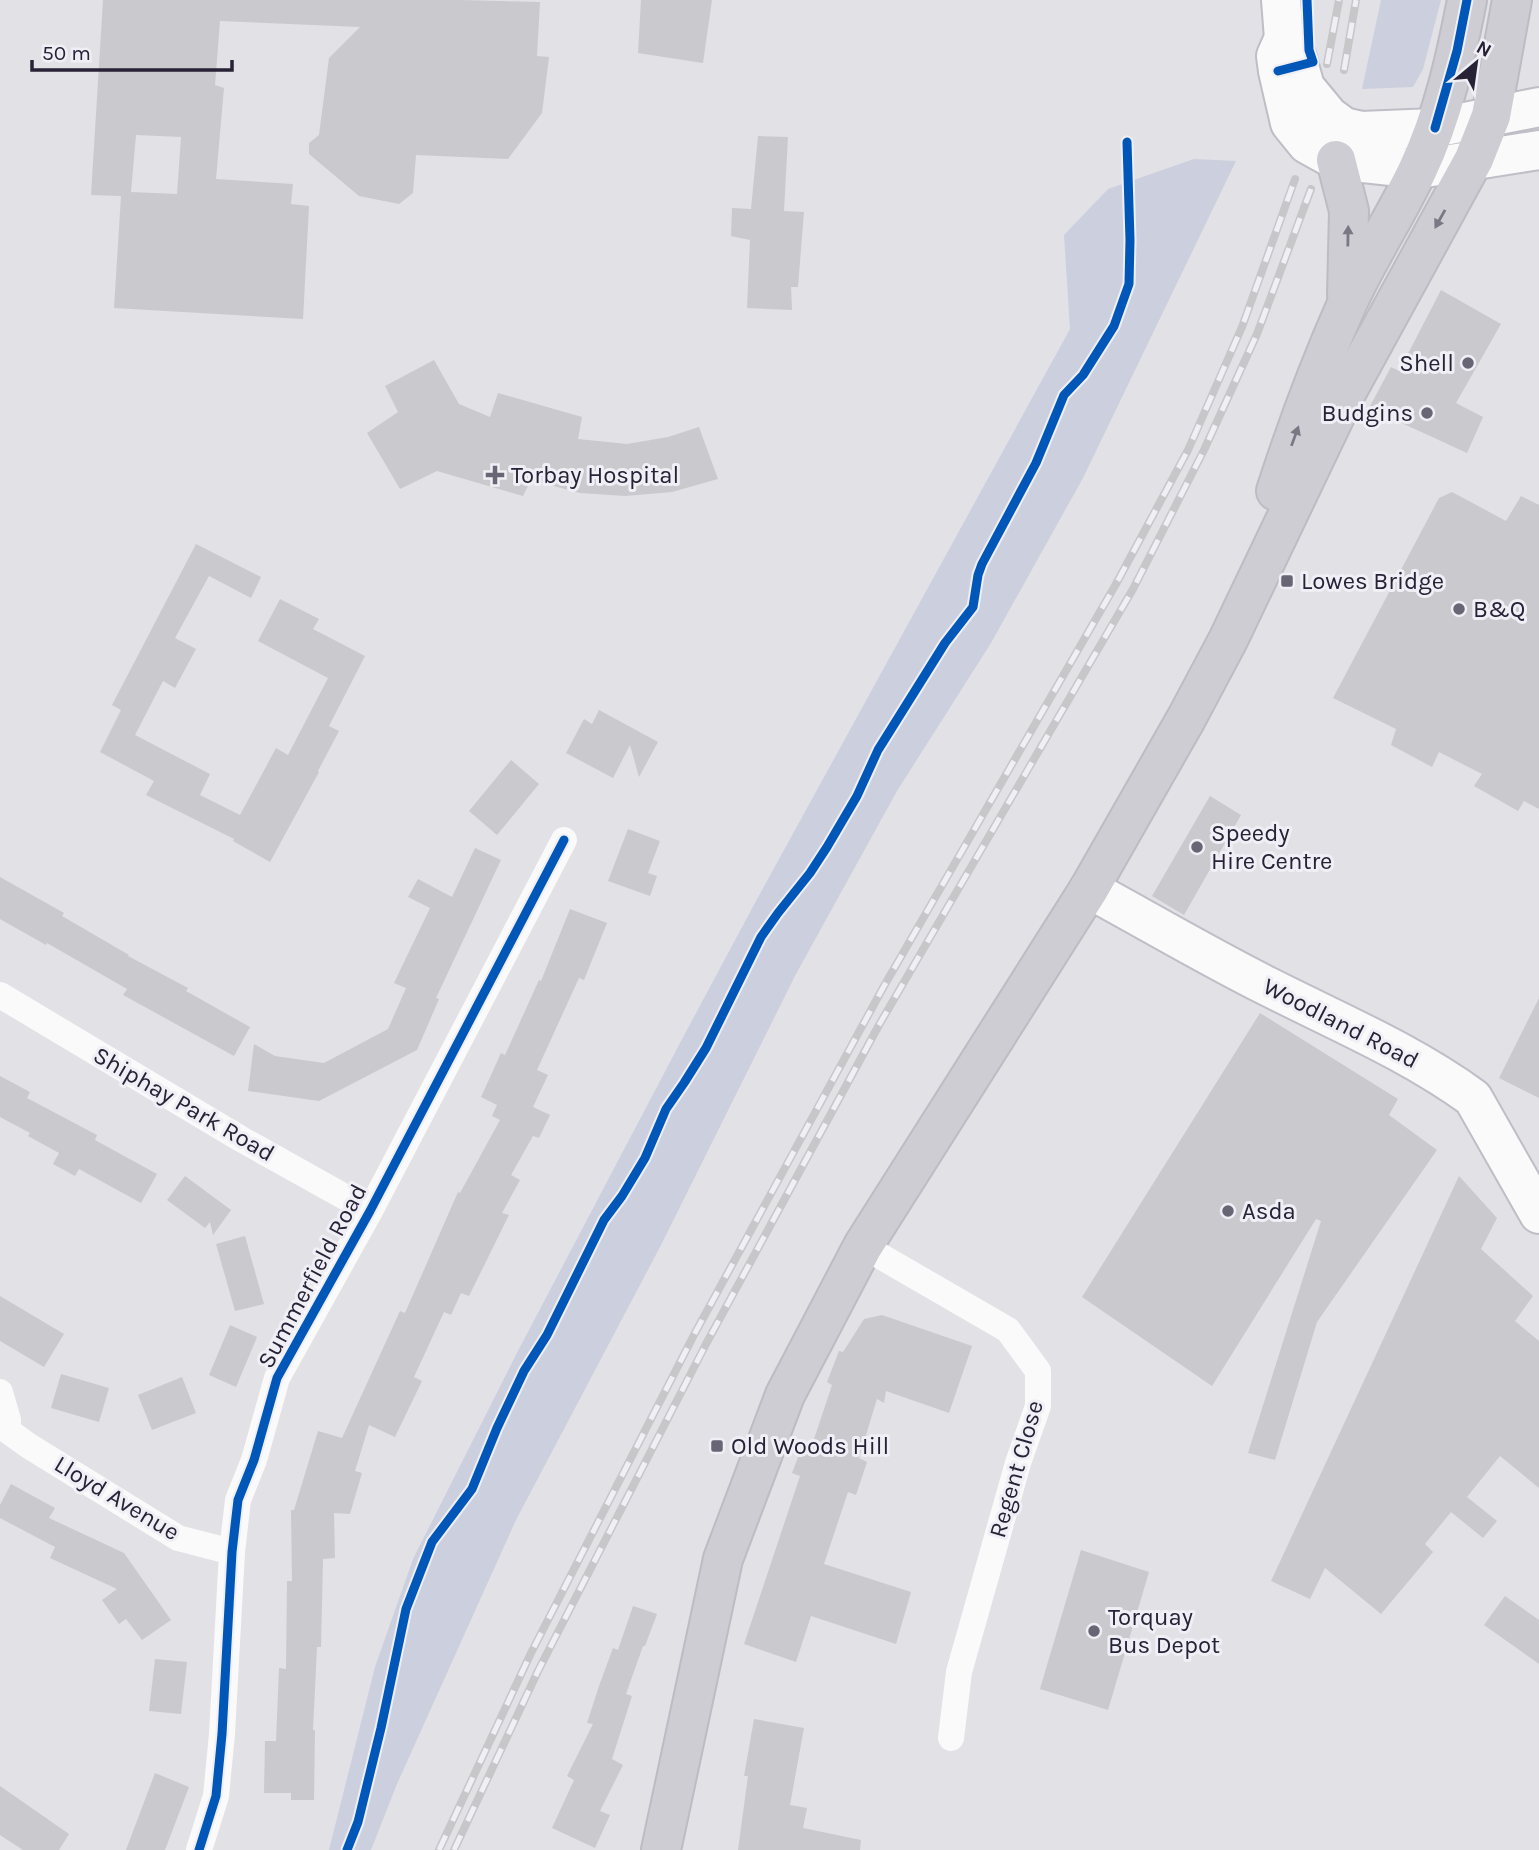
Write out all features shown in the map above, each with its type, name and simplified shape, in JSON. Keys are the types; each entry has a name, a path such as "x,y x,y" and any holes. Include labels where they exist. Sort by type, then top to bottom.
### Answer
{"main road":[{"path":"1227,640 1312,388 1347,304 1419,169 1435,128 1457,51 1467,0"},
{"path":"661,1850 723,1559 785,1395 863,1246 1089,889 1227,640 1346,393 1474,159 1491,116 1512,0"},
{"path":"1536,0 1539,6"},
{"path":"1336,160 1349,211 1347,304"}],"street":[{"path":"1281,0 1284,38 1276,56 1278,71 1290,123 1307,144 1336,160 1419,169 1539,150"},
{"path":"1284,38 1296,55 1305,87 1328,116 1344,127 1362,131 1435,128 1539,107"},
{"name":"Summerfield Road","path":"199,1850 216,1796 232,1552 239,1500 254,1460 277,1378 370,1211 564,839"},
{"name":"Woodland Road","path":"1089,889 1262,984 1432,1069 1467,1093 1473,1098 1539,1214"},
{"name":"Shiphay Park Road","path":"0,995 241,1139 370,1211"},
{"name":"Regent Close","path":"863,1246 1008,1330 1038,1371 1038,1406 1015,1474 959,1672 951,1738"},
{"name":"Lloyd Avenue","path":"0,1392 8,1420 4,1432 178,1538 232,1552"}],"shaded area":[{"path":"1381,0 1441,0 1423,69 1413,87 1362,89"},
{"path":"1194,159 1236,161 1083,478 991,643 897,791 796,974 660,1247 516,1520 397,1784 371,1850 329,1850 375,1667 413,1559 519,1349 680,1043 1070,329 1064,235 1108,189"}],"building":[{"path":"103,0 540,2 537,56 549,57 542,113 508,159 416,155 413,193 399,204 359,196 309,154 309,143 319,135 329,58 360,27 220,21 215,85 224,88 216,179 293,184 291,204 309,206 303,319 114,308 121,196 91,195","holes":["136,135 181,137 177,194 131,192"]},
{"path":"641,0 712,0 703,63 638,53"},
{"path":"758,136 788,137 784,211 804,212 798,287 791,287 792,310 747,308 750,240 731,236 732,208 751,209"},
{"path":"1441,290 1501,324 1456,403 1483,417 1467,453 1369,408 1391,367 1399,371"},
{"path":"434,360 459,404 490,417 498,393 582,417 578,439 627,444 668,437 699,427 718,479 672,492 625,496 580,493 531,480 523,496 437,471 400,489 367,433 398,412 385,386"},
{"name":"B&Q","path":"1452,492 1506,521 1521,496 1539,505 1539,809 1524,801 1518,811 1474,786 1482,774 1439,752 1432,767 1391,745 1396,729 1333,698 1439,498"},
{"path":"196,544 261,577 251,598 209,576 175,638 196,649 175,688 163,681 135,735 210,774 200,795 240,815 276,748 288,755 328,678 258,641 280,599 319,619 313,629 365,656 329,726 339,731 270,862 233,841 234,839 146,795 154,781 100,752 121,710 112,705"},
{"path":"599,710 658,742 639,777 630,745 613,778 566,753 584,719 592,724"},
{"path":"511,760 539,784 497,835 469,811"},
{"path":"1210,796 1241,815 1184,915 1152,896"},
{"path":"628,829 660,841 648,873 657,876 650,896 608,881"},
{"path":"475,848 501,860 436,998 439,999 417,1050 319,1101 248,1091 254,1044 275,1056 324,1063 388,1029 406,988 394,983 430,908 408,897 418,879 452,897"},
{"path":"0,877 250,1027 234,1056 123,995 127,989 0,919"},
{"path":"570,909 607,923 584,980 579,978 537,1070 548,1075 533,1107 550,1115 539,1138 533,1136 511,1175 520,1180 502,1213 509,1215 469,1296 461,1293 451,1315 444,1312 414,1377 422,1381 395,1437 369,1425 355,1471 362,1473 350,1514 334,1513 335,1558 323,1559 321,1647 317,1647 313,1730 314,1800 291,1800 291,1793 264,1793 265,1741 276,1741 279,1668 286,1669 287,1581 292,1581 291,1510 294,1510 318,1431 342,1438 400,1311 405,1313 458,1192 460,1193 500,1120 492,1116 497,1105 481,1097 501,1053 505,1055 539,980 541,981"},
{"path":"1539,998 1539,1098 1499,1078"},
{"name":"Asda","path":"1260,1013 1398,1099 1389,1115 1437,1150 1317,1322 1275,1460 1248,1453 1321,1221 1316,1219 1212,1386 1082,1297"},
{"path":"0,1076 30,1092 27,1098 97,1135 95,1140 157,1174 141,1203 79,1169 75,1176 53,1164 59,1153 0,1117"},
{"path":"185,1176 231,1210 213,1235 210,1222 205,1228 167,1200"},
{"path":"1459,1176 1497,1218 1481,1249 1533,1296 1515,1321 1539,1341 1539,1488 1500,1456 1467,1497 1497,1521 1483,1538 1451,1512 1425,1544 1433,1552 1381,1614 1325,1568 1310,1599 1271,1581"},
{"path":"245,1236 264,1304 235,1311 216,1244"},
{"path":"0,1296 64,1334 44,1367 0,1341"},
{"path":"882,1315 972,1346 949,1413 886,1391 884,1403 877,1399 859,1458 867,1462 856,1495 848,1492 824,1564 911,1592 896,1644 811,1616 796,1662 744,1644 800,1476 792,1473 804,1441 812,1445 832,1385 827,1382 839,1351 843,1352 864,1319"},
{"path":"230,1325 257,1337 236,1387 209,1375"},
{"path":"61,1374 109,1388 99,1422 51,1408"},
{"path":"182,1377 196,1413 152,1430 138,1395"},
{"path":"11,1484 55,1508 49,1518 124,1553 171,1620 142,1640 126,1619 119,1624 102,1600 117,1589 50,1558 55,1547 0,1518 0,1505"},
{"name":"Torquay Bus Depot","path":"1081,1550 1149,1572 1108,1710 1040,1689"},
{"path":"1505,1596 1539,1620 1539,1664 1484,1625"},
{"path":"633,1606 657,1614 626,1694 632,1696 612,1759 623,1765 600,1811 610,1815 595,1848 552,1828 574,1780 567,1776 593,1724 587,1723 599,1686 613,1648 618,1650"},
{"path":"155,1659 187,1662 181,1714 149,1711"},
{"path":"754,1719 804,1728 790,1805 807,1808 803,1828 861,1840 860,1850 738,1850 748,1776 744,1776"},
{"path":"155,1773 189,1787 165,1850 126,1850"},
{"path":"0,1786 69,1834 59,1850 23,1850 0,1835"}],"railway":[{"path":"1327,64 1339,0"},
{"path":"1344,70 1356,0"},
{"path":"439,1850 531,1653 695,1333 884,986 1116,584 1188,450 1242,327 1295,179"},
{"path":"454,1850 538,1671 706,1344 879,1025 1133,589 1204,450 1257,334 1311,189"}],"cycle path":[{"path":"1278,71 1313,62 1309,50 1307,0"},
{"path":"1435,128 1457,51 1467,0"},
{"path":"347,1850 358,1822 406,1609 432,1542 472,1489 524,1371 547,1335 604,1220 645,1158 666,1109 706,1048 761,937 827,847 857,796 878,750 945,643 973,607 982,564 1036,463 1064,395 1083,375 1114,326 1129,284 1127,142"},
{"path":"199,1850 216,1796 232,1552 238,1500 254,1460 277,1378 370,1211 564,840"}],"place":[{"name":"Shell","path":"1468,363"},
{"name":"Budgins","path":"1427,413"},
{"name":"Torbay Hospital","path":"495,475"},
{"name":"Lowes Bridge","path":"1287,581"},
{"name":"B&Q","path":"1459,609"},
{"name":"Speedy Hire Centre","path":"1197,847"},
{"name":"Asda","path":"1228,1211"},
{"name":"Old Woods Hill","path":"717,1446"},
{"name":"Torquay Bus Depot","path":"1094,1631"}]}
